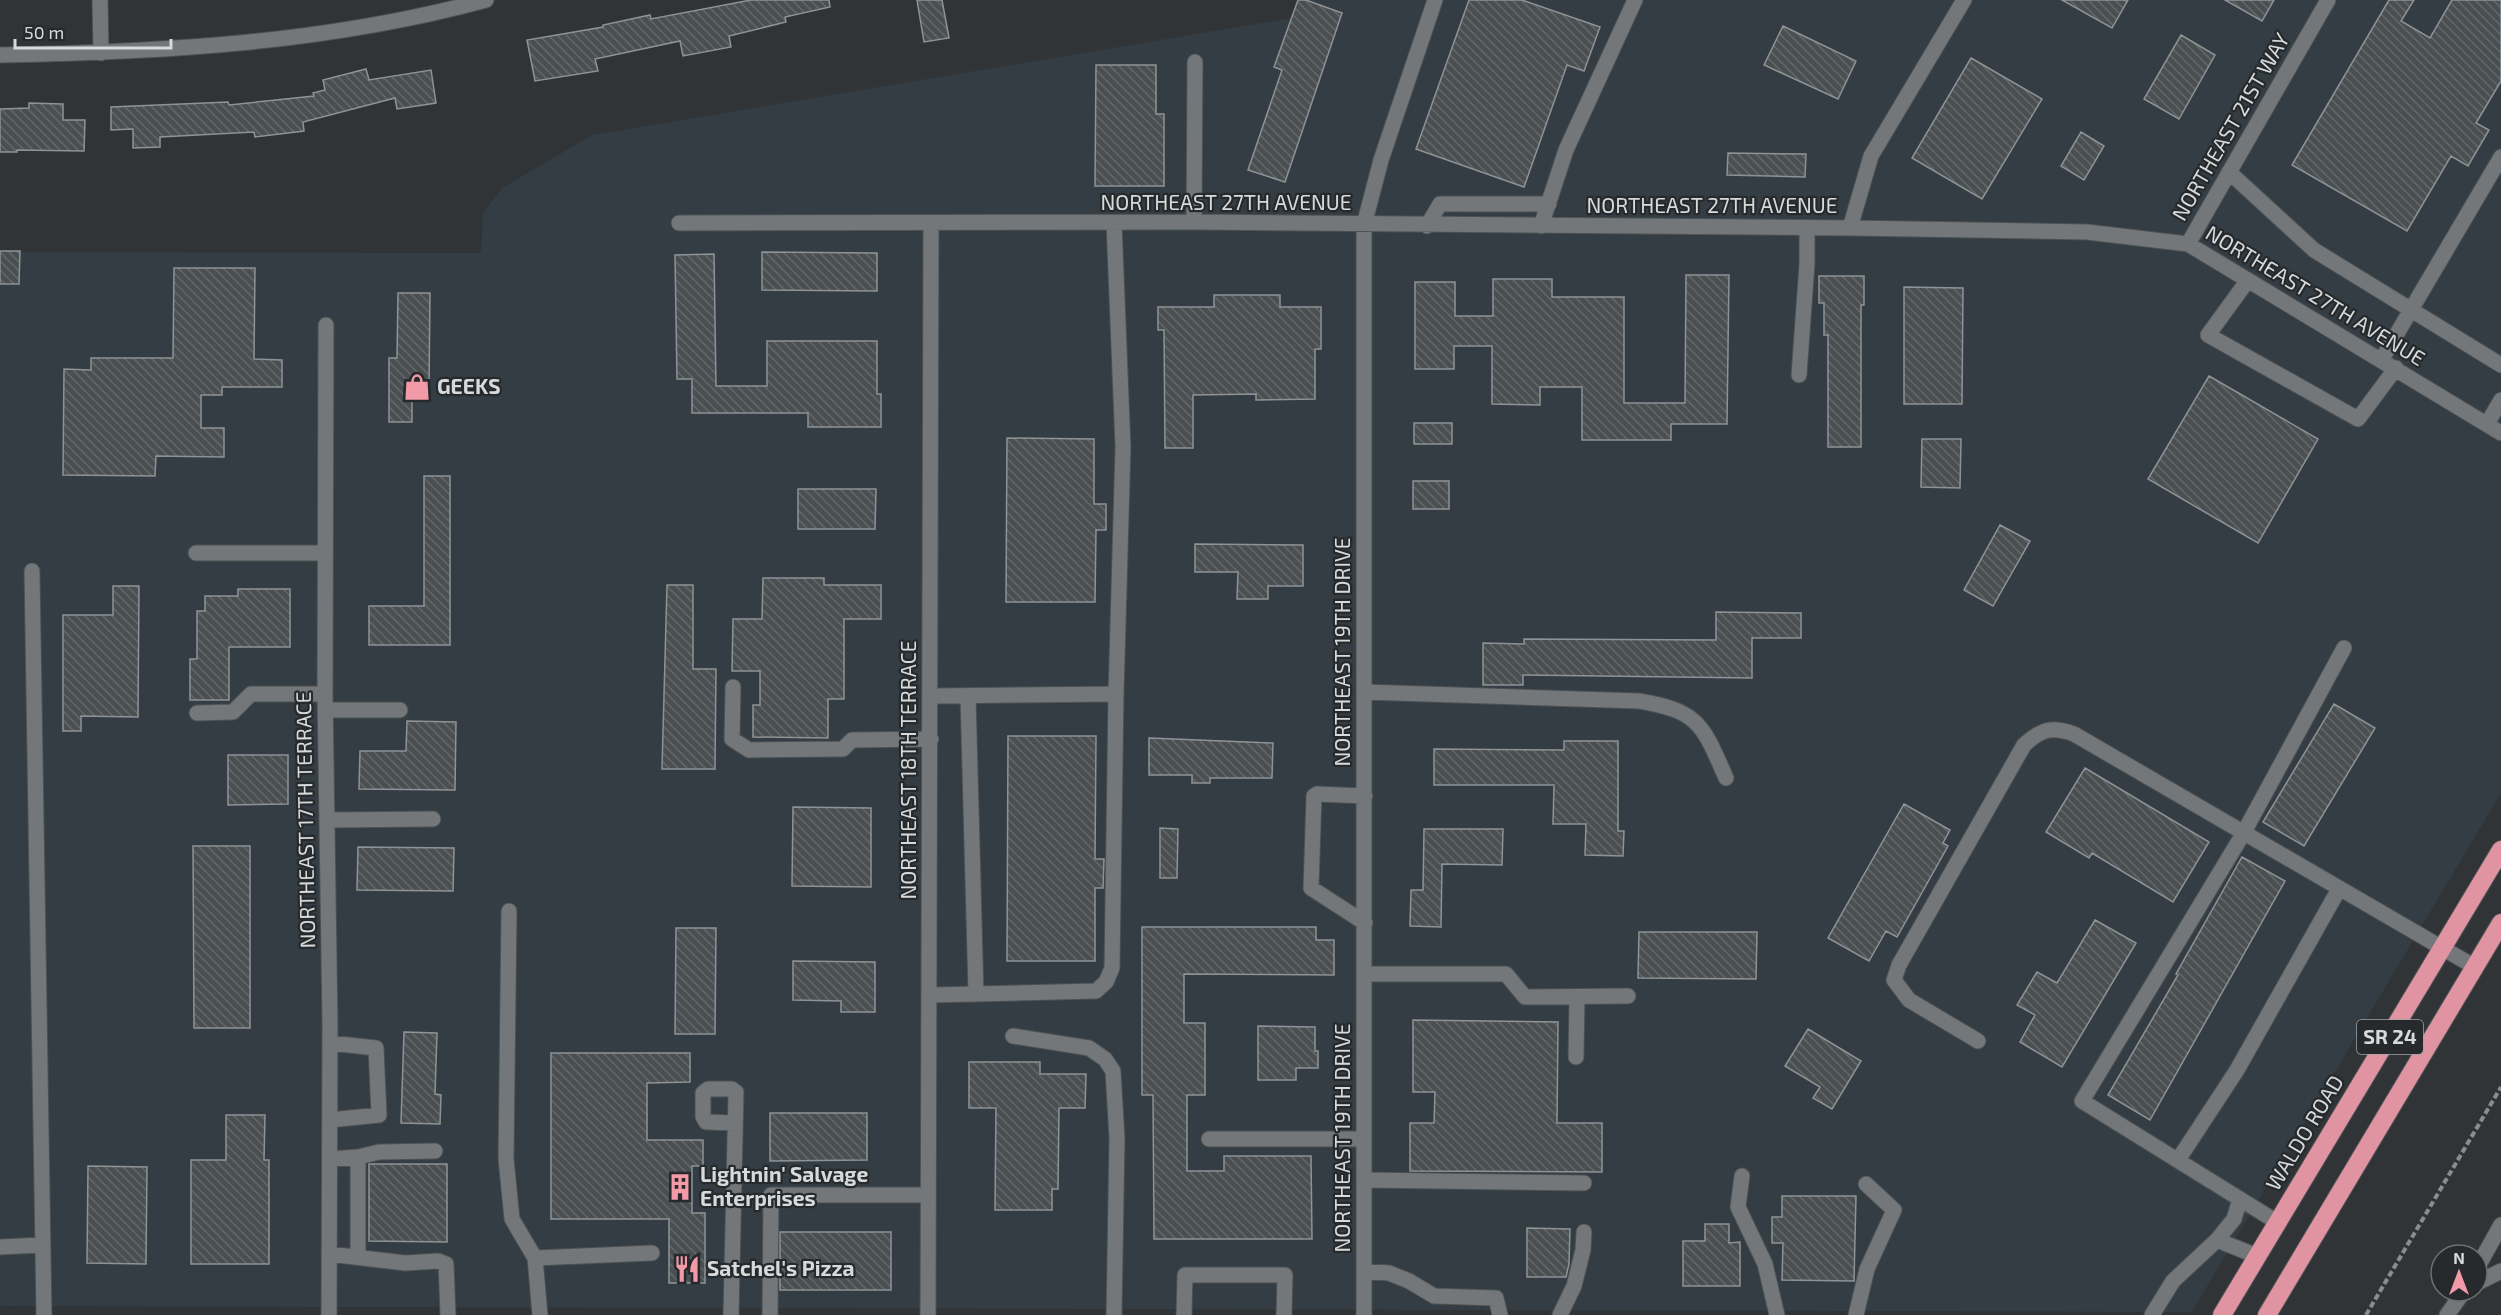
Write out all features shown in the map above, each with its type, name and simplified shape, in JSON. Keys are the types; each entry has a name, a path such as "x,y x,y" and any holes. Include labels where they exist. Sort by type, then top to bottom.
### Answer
{"highway":[{"name":"WALDO ROAD","path":"2222,1315 2501,850"},
{"name":"SR 24","path":"2267,1315 2501,923"}],"street":[{"path":"100,0 101,53"},
{"path":"0,55 101,53 304,37 420,18 486,0"},
{"name":"NORTHEAST 19TH DRIVE","path":"1364,1315 1364,225 1381,160 1436,0"},
{"path":"1541,226 1566,150 1635,0"},
{"path":"1850,228 1871,156 1964,0"},
{"name":"NORTHEAST 21ST WAY","path":"2188,244 2328,0"},
{"path":"1194,222 1195,62"},
{"path":"2382,359 2501,156"},
{"path":"2229,172 2314,250 2501,365"},
{"path":"1427,226 1440,204 1549,204"},
{"name":"NORTHEAST 27TH AVENUE","path":"679,223 1194,222 2087,232 2188,244 2382,359 2501,433"},
{"path":"929,995 1096,991 1106,982 1112,968 1123,447 1114,223"},
{"name":"NORTHEAST 18TH TERRACE","path":"928,1315 931,224"},
{"path":"1799,375 1807,264 1807,228"},
{"path":"2248,280 2208,334 2358,419 2396,368"},
{"name":"NORTHEAST 17TH TERRACE","path":"326,325 325,710 330,1043 329,1315"},
{"path":"2487,424 2501,400"},
{"path":"196,553 326,553"},
{"path":"32,571 41,1245 44,1315"},
{"path":"2277,1222 2082,1101 2243,834 2344,648"},
{"path":"733,687 732,739 749,750 843,749 852,740 931,739"},
{"path":"1364,692 1639,701 1664,705 1684,713 1705,731 1726,778"},
{"path":"197,713 233,712 252,694 325,694"},
{"path":"931,696 1116,694"},
{"path":"968,696 976,994"},
{"path":"325,710 400,710"},
{"path":"1978,1041 1909,1000 1893,980 1899,965 2024,745 2037,732 2058,729 2074,734 2475,967"},
{"path":"1365,796 1317,794 1314,796 1311,888 1365,923"},
{"path":"327,820 434,819"},
{"path":"2178,1160 2237,1071 2339,889"},
{"path":"509,911 506,1159 512,1219 535,1258 540,1315"},
{"path":"1365,974 1506,974 1525,996 1628,996"},
{"path":"1576,1057 1577,997"},
{"path":"1013,1036 1089,1048 1105,1059 1113,1071 1117,1137 1114,1315"},
{"path":"330,1043 376,1048 379,1115 330,1120"},
{"path":"731,1315 735,1123"},
{"path":"1209,1139 1364,1138"},
{"path":"330,1159 358,1157 379,1152 435,1151"},
{"path":"358,1157 358,1257"},
{"path":"1742,1176 1738,1207 1765,1264 1777,1315"},
{"path":"1364,1180 1584,1183"},
{"path":"1856,1315 1867,1269 1893,1210 1866,1184"},
{"path":"770,1315 771,1195 928,1195"},
{"path":"2152,1315 2174,1281 2217,1240 2234,1219 2241,1199"},
{"path":"2489,1246 2501,1224"},
{"path":"1560,1315 1574,1286 1583,1250 1584,1232"},
{"path":"2217,1240 2258,1256"},
{"path":"0,1248 41,1245"},
{"path":"535,1258 652,1253"},
{"path":"329,1254 405,1263 438,1261 446,1264 448,1315"},
{"path":"1364,1271 1389,1273 1409,1281 1434,1296 1496,1298 1500,1315"},
{"path":"1184,1315 1185,1275 1284,1275 1284,1315"}],"path":[{"path":"2366,1315 2501,1088"}],"shaded area":[{"path":"1298,0 2501,0 2501,793 2192,1312 0,1306 0,252 481,253 483,213 502,188 592,135 1292,18"}],"building":[{"path":"751,0 829,0 830,7 785,17 786,22 729,36 731,47 683,56 680,41 595,59 598,71 535,81 527,40 603,27 603,25 650,15 651,19"},
{"path":"917,0 942,0 949,38 924,42"},
{"path":"1298,0 1306,0 1342,13 1285,182 1248,170 1282,70 1274,67"},
{"path":"1469,0 1522,0 1600,27 1584,71 1567,65 1524,187 1416,149"},
{"path":"2062,0 2128,0 2112,28"},
{"path":"2225,0 2274,0 2262,21"},
{"path":"2389,0 2414,0 2401,21 2430,38 2452,0 2501,0 2501,81 2476,123 2489,130 2468,166 2451,156 2407,231 2292,165"},
{"path":"1783,26 1856,61 1838,99 1764,65"},
{"path":"2181,35 2215,55 2179,119 2144,99"},
{"path":"1971,58 2042,99 1982,199 1912,158"},
{"path":"1096,65 1156,65 1156,114 1164,114 1164,186 1095,186"},
{"path":"366,69 369,80 431,70 436,103 397,109 395,98 303,122 304,131 255,137 254,132 160,137 160,147 133,148 133,129 111,130 111,107 228,102 229,105 314,96 313,93 325,90 323,80"},
{"path":"29,103 63,104 63,120 85,120 84,151 0,152 0,109 29,108"},
{"path":"2081,132 2104,146 2084,180 2061,166"},
{"path":"1728,153 1806,154 1805,177 1727,175"},
{"path":"0,251 20,251 19,284 0,284"},
{"path":"762,252 877,253 877,291 762,290"},
{"path":"714,254 716,386 767,386 767,341 877,341 877,394 881,394 881,427 808,427 808,413 692,413 692,379 677,379 675,255"},
{"path":"174,268 255,268 254,359 282,360 282,387 222,387 222,395 201,395 201,428 224,428 224,457 156,456 155,476 63,475 64,369 91,370 91,358 173,358"},
{"path":"1686,275 1729,275 1727,424 1671,424 1671,440 1582,440 1582,387 1540,387 1540,405 1492,404 1492,346 1454,346 1454,369 1415,369 1415,282 1455,282 1455,316 1493,316 1493,279 1552,279 1552,297 1624,297 1624,403 1685,403"},
{"path":"1819,276 1864,276 1864,305 1861,305 1861,447 1828,447 1828,335 1824,335 1824,303 1819,303"},
{"path":"1904,287 1963,288 1962,404 1904,404"},
{"path":"398,293 430,293 429,390 412,390 412,422 389,422 389,358 397,358"},
{"path":"1214,295 1280,295 1280,307 1321,307 1321,349 1315,349 1315,399 1256,400 1256,394 1193,395 1193,448 1165,448 1164,330 1158,330 1158,307 1214,307"},
{"path":"2209,376 2318,439 2258,543 2148,479"},
{"path":"1414,423 1452,423 1452,444 1414,444"},
{"path":"1007,438 1094,439 1094,504 1106,504 1106,530 1096,530 1095,602 1006,602"},
{"path":"1922,439 1961,439 1960,488 1921,487"},
{"path":"424,476 450,476 450,645 369,645 369,606 424,606"},
{"path":"1413,481 1449,481 1449,509 1413,509"},
{"path":"798,489 876,489 875,529 798,529"},
{"path":"2000,525 2030,541 1993,606 1964,590"},
{"path":"1195,544 1303,545 1303,586 1268,586 1268,599 1237,599 1238,572 1195,572"},
{"path":"763,578 824,578 824,585 881,585 881,619 844,619 844,699 828,699 828,738 753,737 753,705 760,705 760,671 732,671 733,619 762,619"},
{"path":"667,585 693,585 693,669 716,669 715,769 662,769"},
{"path":"113,586 139,586 138,717 81,716 81,731 63,731 63,615 113,615"},
{"path":"238,589 290,589 290,647 229,647 229,700 190,700 190,659 197,659 197,611 205,611 205,596 238,596"},
{"path":"1716,612 1801,613 1801,638 1752,638 1752,678 1523,675 1523,685 1483,685 1483,643 1524,644 1524,639 1716,640"},
{"path":"2334,704 2375,728 2304,846 2263,822"},
{"path":"407,721 456,722 455,790 359,789 360,751 406,751"},
{"path":"1008,736 1096,736 1095,859 1104,859 1103,888 1095,888 1095,961 1007,961"},
{"path":"1149,738 1273,743 1272,778 1210,778 1210,783 1192,783 1192,775 1149,775"},
{"path":"1564,741 1618,741 1618,831 1624,831 1623,856 1585,855 1586,824 1553,824 1554,785 1434,785 1434,749 1564,750"},
{"path":"228,755 288,755 288,804 228,805"},
{"path":"2085,768 2209,842 2173,902 2092,853 2089,858 2046,832"},
{"path":"1904,804 1950,830 1943,843 1948,846 1897,937 1886,931 1869,961 1828,938"},
{"path":"793,807 871,808 871,887 792,886"},
{"path":"1160,828 1178,829 1177,878 1160,878"},
{"path":"1424,829 1503,829 1502,865 1442,864 1441,927 1410,926 1411,890 1423,890"},
{"path":"193,846 250,846 250,1028 194,1028"},
{"path":"358,847 454,848 453,891 357,890"},
{"path":"2242,857 2285,881 2150,1120 2108,1095 2178,975 2176,974"},
{"path":"2095,920 2136,943 2062,1067 2020,1042 2035,1015 2017,1005 2037,972 2057,983"},
{"path":"1142,927 1316,927 1316,940 1334,940 1334,975 1184,974 1184,1023 1205,1023 1205,1095 1187,1095 1187,1171 1224,1171 1224,1156 1311,1156 1312,1239 1154,1239 1153,1095 1142,1095"},
{"path":"676,928 716,928 715,1034 675,1034"},
{"path":"1639,932 1757,932 1756,979 1638,978"},
{"path":"793,961 875,962 875,1012 841,1012 841,1001 793,1000"},
{"path":"1413,1020 1558,1022 1557,1123 1602,1123 1602,1172 1410,1171 1410,1123 1434,1123 1435,1092 1413,1092"},
{"path":"1258,1026 1315,1027 1318,1068 1296,1068 1296,1080 1258,1080"},
{"path":"1808,1029 1861,1061 1832,1109 1813,1098 1820,1087 1785,1066"},
{"path":"404,1032 437,1033 435,1094 441,1095 440,1124 401,1123"},
{"path":"551,1053 690,1053 690,1082 647,1083 647,1140 703,1140 703,1166 692,1166 692,1213 705,1213 705,1283 669,1283 669,1219 551,1219"},
{"path":"969,1062 1040,1062 1040,1074 1086,1074 1085,1108 1059,1108 1058,1189 1052,1189 1052,1210 995,1210 996,1108 969,1108"},
{"path":"770,1113 867,1113 867,1160 770,1161"},
{"path":"226,1115 265,1115 264,1160 269,1160 269,1264 191,1264 191,1160 226,1160"},
{"path":"369,1164 447,1164 447,1242 369,1241"},
{"path":"88,1166 147,1167 146,1264 87,1263"},
{"path":"1782,1196 1856,1196 1854,1281 1782,1280 1783,1243 1772,1243 1772,1217 1782,1217"},
{"path":"1705,1224 1729,1224 1729,1243 1740,1242 1740,1286 1683,1286 1683,1241 1705,1241"},
{"path":"1527,1228 1570,1229 1569,1264 1566,1277 1527,1277"},
{"path":"780,1232 891,1232 891,1290 780,1290"}],"place":[{"name":"GEEKS","path":"417,387"},
{"name":"Lightnin' Salvage Enterprises","path":"680,1187"},
{"name":"Satchel's Pizza","path":"687,1269"}]}
